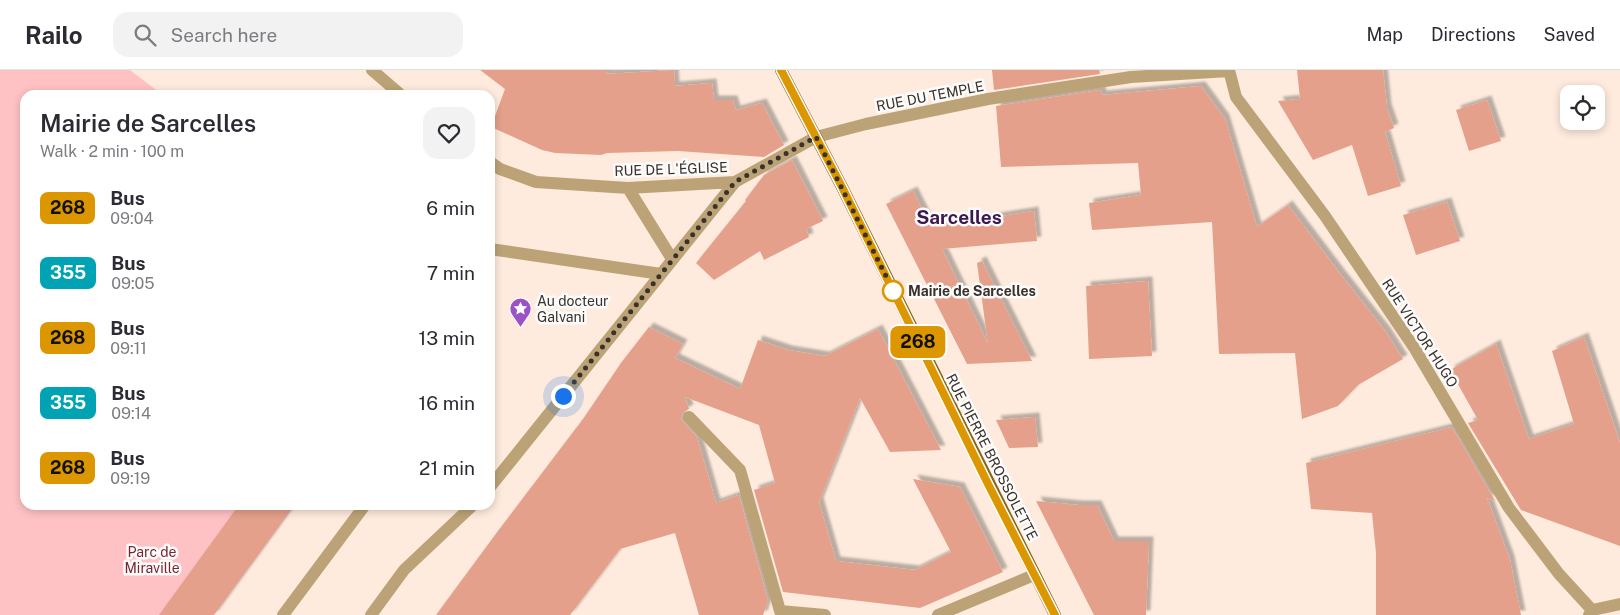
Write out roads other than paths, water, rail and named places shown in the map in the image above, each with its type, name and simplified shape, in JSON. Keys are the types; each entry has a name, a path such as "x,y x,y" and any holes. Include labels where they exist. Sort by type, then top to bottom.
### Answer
{"main road":[{"name":"RUE PIERRE BROSSOLETTE","path":"781,70 1055,615"}],"street":[{"path":"372,70 395,90"},
{"name":"RUE DU TEMPLE","path":"816,137 866,124 988,99 1132,77 1229,71"},
{"name":"RUE VICTOR HUGO","path":"1229,71 1236,97 1324,216 1415,349 1509,508 1559,574 1591,612"},
{"name":"RUE DE L'ÉGLISE","path":"495,166 536,182 628,188 735,182 816,137"},
{"path":"495,481 735,182"},
{"path":"628,188 672,259"},
{"path":"495,250 661,274"},
{"path":"689,416 740,470 780,611 825,615"},
{"path":"283,615 361,510"},
{"path":"371,615 404,570 469,510"},
{"path":"938,615 1034,575"},
{"path":"1591,612 1620,604"}],"place":[{"name":"Mairie de Sarcelles","path":"893,291"},
{"name":"Au docteur Galvani","path":"521,328"}],"district":[{"name":"Sarcelles","path":"959,217"}],"park label":[{"name":"Parc de Miraville","path":"152,560"}]}
